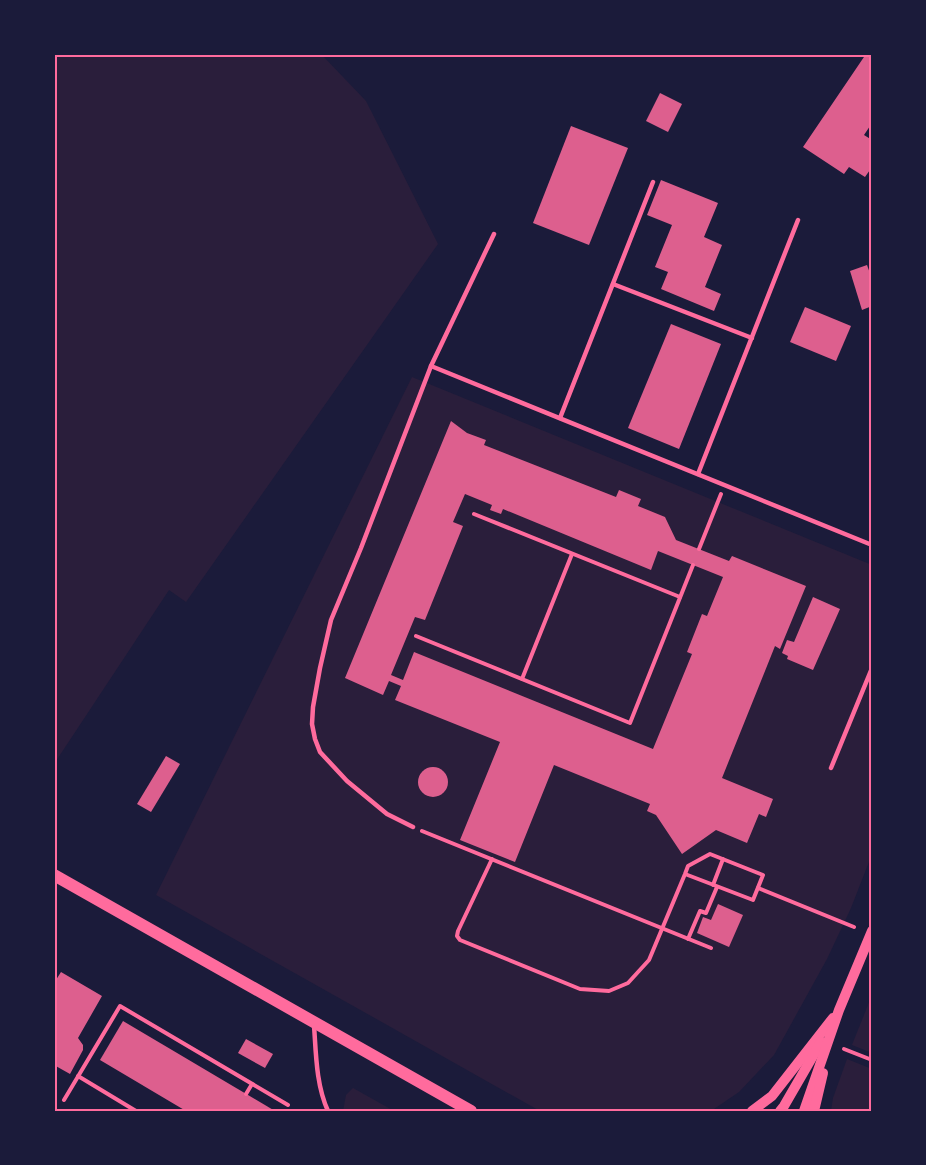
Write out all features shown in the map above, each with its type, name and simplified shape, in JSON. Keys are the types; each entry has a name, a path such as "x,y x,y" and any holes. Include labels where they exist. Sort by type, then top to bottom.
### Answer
{"main road":[{"path":"54,875 471,1111"}],"street":[{"path":"804,1111 839,1010 872,931"},
{"path":"753,1111 772,1096 839,1010"},
{"path":"780,1111 839,1010"},
{"path":"814,1111 839,1010"}],"lane":[{"path":"560,418 653,183"},
{"path":"698,474 798,220"},
{"path":"413,827 387,814 346,781 320,752 312,724 313,707 331,620 431,366 494,234"},
{"path":"613,284 752,339"},
{"path":"431,366 872,545"},
{"path":"831,768 872,668"},
{"path":"313,1022 318,1076 328,1111"}],"path":[{"path":"699,549 725,485"},
{"path":"474,514 680,597"},
{"path":"522,679 572,554"},
{"path":"416,636 630,723 693,565"},
{"path":"413,827 711,948"},
{"path":"492,860 458,931 460,940 580,989 609,991 628,983 648,960 688,866 710,854 763,875 753,900 685,874"},
{"path":"688,939 700,911 706,914 723,859"},
{"path":"758,888 854,927"},
{"path":"64,1100 120,1005 288,1105"},
{"path":"844,1049 872,1060"},
{"path":"78,1076 136,1111"},
{"path":"246,1094 252,1084"}],"shaded area":[{"path":"54,54 321,54 366,101 438,244 186,602 169,590 54,764"},
{"path":"412,377 872,565 872,854 851,908 827,959 774,1055 739,1092 711,1111 540,1111 156,895"},
{"path":"872,995 872,1053 852,1045"},
{"path":"847,1059 872,1069 872,1111 831,1111 833,1098"},
{"path":"353,1088 394,1111 343,1111 346,1095"}],"building":[{"path":"866,54 872,56 872,123 864,135 872,140 872,167 865,177 849,167 844,174 803,147"},
{"path":"660,93 682,104 668,132 646,121"},
{"path":"571,126 628,148 589,245 533,223"},
{"path":"661,180 718,203 704,237 722,245 705,287 721,294 714,311 661,289 668,272 655,267 672,225 647,215"},
{"path":"867,265 872,279 872,306 862,310 850,271"},
{"path":"805,307 851,326 836,361 790,342"},
{"path":"671,324 721,344 679,449 628,428"},
{"path":"451,421 467,433 486,440 484,445 616,497 619,490 641,499 638,506 665,517 676,540 729,561 732,556 806,586 780,649 775,646 722,778 773,799 766,817 759,814 747,843 716,830 682,854 656,815 647,811 650,804 554,765 515,862 460,840 500,742 395,700 401,686 389,681 383,695 345,678","holes":["465,494 492,505 490,510 501,514 503,509 651,570 658,551 723,577 707,616 702,614 687,652 692,654 653,749 414,652 403,680 391,675 415,617 425,620 463,526 453,522"]},
{"path":"813,597 840,609 813,670 787,659 788,656 782,653 787,640 794,642"},
{"path":"166,756 180,764 151,812 137,804"},
{"path":"433,767 443,772 448,782 443,792 433,797 423,792 418,782 423,772"},
{"path":"718,904 743,915 729,947 697,933 703,917 711,920"},
{"path":"61,972 102,996 78,1038 83,1045 83,1050 70,1074 54,1065 54,983"},
{"path":"123,1021 275,1111 186,1111 100,1060"},
{"path":"246,1039 273,1054 265,1068 238,1053"}]}
